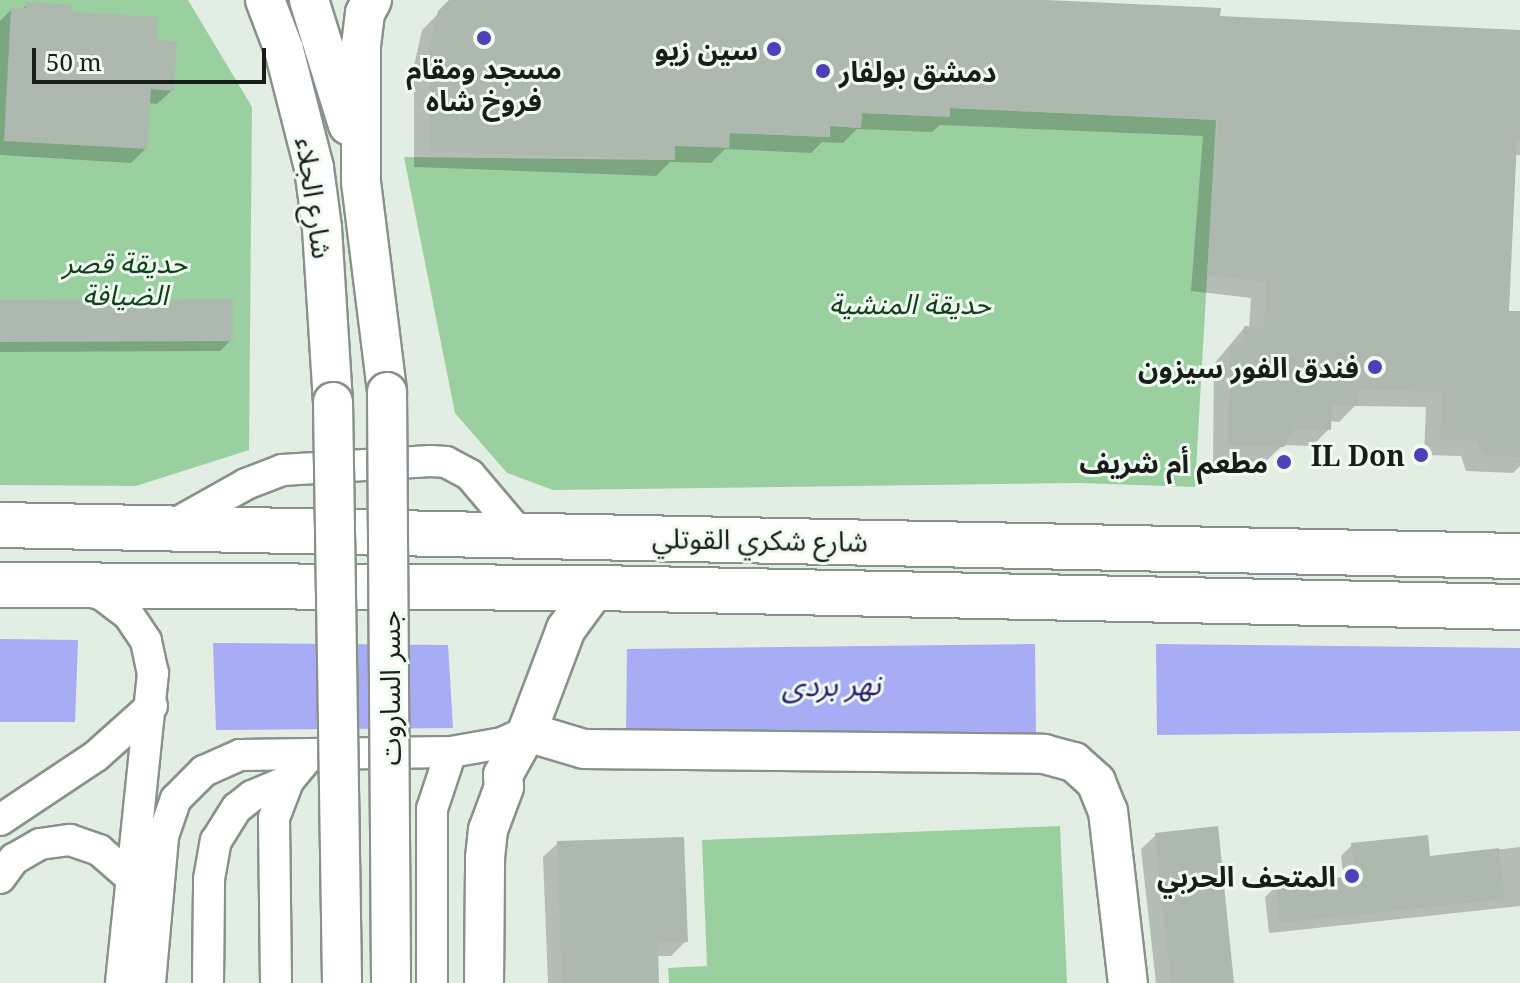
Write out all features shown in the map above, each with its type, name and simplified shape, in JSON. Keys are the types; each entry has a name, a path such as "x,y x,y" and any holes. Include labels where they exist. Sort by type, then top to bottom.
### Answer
{"highway":[{"name":"شارع شكري القوتلي","path":"0,525 1520,556"},
{"name":"شارع شكري القوتلي","path":"0,585 596,588 1520,607"}],"main road":[{"name":"شارع الجلاء","path":"265,0 284,50 314,168 322,228 333,402"},
{"name":"شارع الجلاء","path":"309,0 343,100 361,182"},
{"path":"361,182 361,44 365,13 372,0"},
{"name":"جسر الساروت","path":"361,182 387,392 391,983"},
{"name":"جسر الساروت","path":"333,402 342,983"},
{"path":"484,983 488,830 504,787 503,775 527,732 566,629 596,588"},
{"path":"527,732 564,746 594,750 1044,754 1074,762 1096,782 1108,811 1128,983"}],"street":[{"path":"167,528 246,484 282,470 431,461 446,462 470,475 520,534"},
{"path":"69,586 101,594 128,614 146,641 153,673 121,983"},
{"path":"0,820 96,756 152,706"},
{"path":"150,983 163,836 176,799 204,771 230,758 451,752 502,743 527,732"},
{"path":"432,983 432,809 451,752"},
{"path":"276,983 274,818 288,781 311,754"},
{"path":"208,983 209,879 216,841 237,808 261,791 288,781"},
{"path":"0,878 14,859 40,844 70,840 99,850 131,878"}],"green space":[{"name":"حديقة قصر الضيافة","path":"0,0 188,0 252,107 249,450 136,486 0,485"},
{"name":"حديقة المنشية","path":"950,108 1216,120 1195,487 1079,483 553,490 507,473 455,413 404,157 674,160 675,146 730,133 829,137 830,126 861,128 862,113 950,117"},
{"path":"1060,826 1067,983 669,983 668,968 707,966 702,840"}],"water":[{"path":"0,639 78,640 75,722 0,722"},
{"path":"213,643 448,645 453,728 216,730"},
{"name":"نهر بردى","path":"1035,644 1036,736 626,734 627,649"},
{"path":"1156,644 1520,648 1520,731 1157,735"}],"building":[{"path":"449,0 1046,0 1221,8 1220,16 1520,30 1520,139 1517,139 1509,311 1520,311 1520,457 1482,455 1477,441 1440,439 1442,392 1358,389 1358,406 1332,405 1331,430 1294,429 1284,447 1228,446 1230,345 1243,342 1244,326 1264,328 1266,282 1207,275 1218,120 950,108 950,117 862,113 861,128 830,126 830,137 730,133 729,148 675,146 675,160 429,151 429,48 438,11"},
{"path":"26,2 73,5 73,12 158,17 157,40 177,41 174,91 151,89 147,149 4,141 11,7 26,8"},
{"path":"233,299 233,341 0,342 0,300"},
{"path":"1218,826 1234,983 1171,983 1155,833"},
{"path":"1428,835 1430,856 1499,848 1505,899 1280,923 1275,884 1355,876 1351,843"},
{"path":"684,837 688,942 658,943 659,983 562,983 557,841"}],"place":[{"name":"مسجد ومقام فروخ شاه","path":"484,38"},
{"name":"سين زيو","path":"774,49"},
{"name":"دمشق بولفار","path":"823,71"},
{"name":"فندق الفور سيزون","path":"1375,367"},
{"name":"IL Don","path":"1421,455"},
{"name":"مطعم أم شريف","path":"1284,462"},
{"name":"المتحف الحربي","path":"1352,876"}]}
